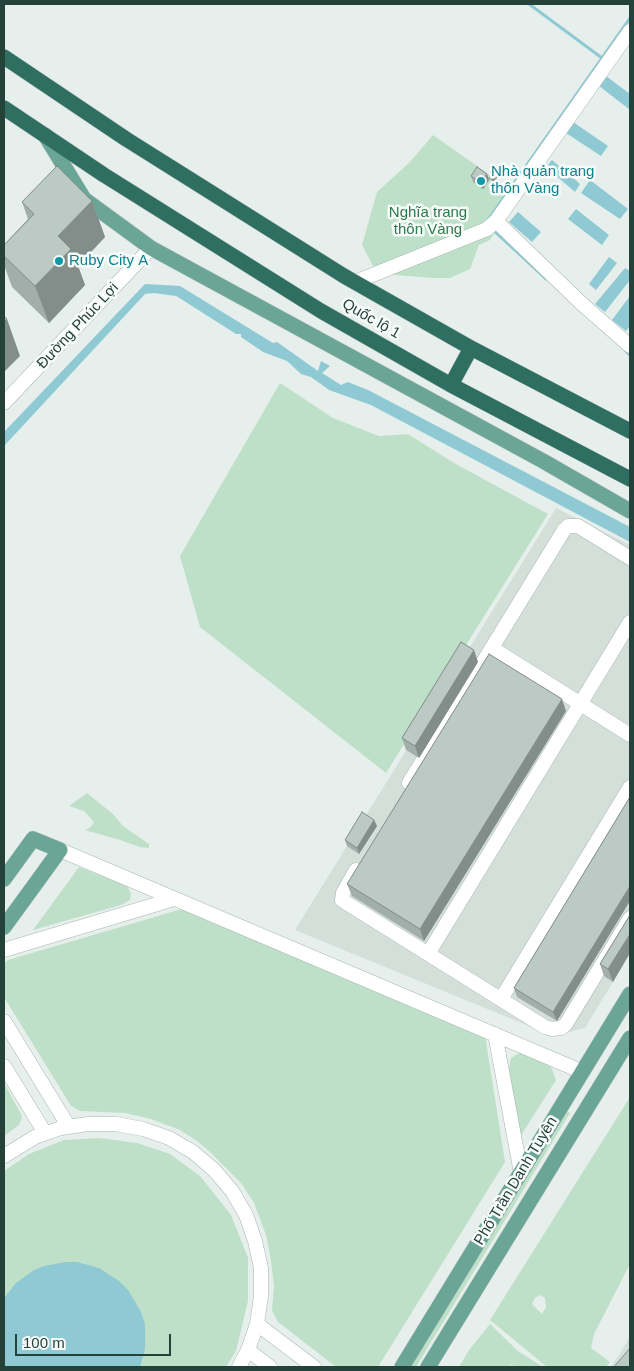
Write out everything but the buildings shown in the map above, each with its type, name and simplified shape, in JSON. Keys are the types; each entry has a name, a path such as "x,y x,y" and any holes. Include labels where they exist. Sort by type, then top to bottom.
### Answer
{"highway":[{"name":"Quốc lộ 1","path":"4,58 126,139 355,282 471,348 630,431"},
{"name":"Quốc lộ 1","path":"4,108 104,174 321,311 451,385 630,479"},
{"path":"451,385 471,348"}],"main road":[{"path":"45,135 84,199 151,248 630,510"},
{"path":"4,878 33,838 60,850 4,927"},
{"name":"Phố Trần Danh Tuyên","path":"402,1367 630,994"},
{"name":"Phố Trần Danh Tuyên","path":"428,1367 630,1038"},
{"path":"583,1072 602,1083"}],"street":[{"path":"355,282 491,225 630,31"},
{"path":"61,196 74,183"},
{"path":"491,225 630,346"},
{"name":"Đường Phúc Lợi","path":"4,403 151,248"},
{"path":"404,792 568,526 578,526 630,558"},
{"path":"428,954 630,622"},
{"path":"492,648 630,734"},
{"path":"501,999 630,787"},
{"path":"60,850 583,1072"},
{"path":"363,859 342,892 342,900 545,1027 552,1029 561,1028 566,1024 630,918"},
{"path":"4,950 174,899"},
{"path":"4,1021 69,1127"},
{"path":"495,1034 521,1173"},
{"path":"4,1066 45,1133"},
{"path":"4,1156 34,1137 45,1133 88,1124 116,1124 143,1129 177,1143 193,1152 214,1170 232,1191 246,1215 256,1241 261,1268 261,1296 257,1324 248,1350 239,1367"},
{"path":"257,1324 314,1367"},
{"path":"248,1350 270,1367"}],"shaded area":[{"path":"556,508 630,545 630,954 585,1028 553,1036 295,930"},
{"path":"630,1337 630,1367 611,1367"}],"green space":[{"name":"Nghĩa trang thôn Vàng","path":"433,135 511,190 496,230 490,240 479,245 470,269 450,278 384,274 373,266 362,245 377,192 410,162"},
{"path":"280,383 333,418 379,436 408,434 454,463 548,514 386,773 200,627 180,556"},
{"path":"87,793 113,814 123,826 149,844 149,848 85,830 91,827 94,822 84,811 69,806"},
{"path":"79,867 127,886 131,893 130,900 121,905 33,930"},
{"path":"182,909 485,1035 505,1162 378,1367 336,1367 278,1322 272,1311 274,1286 266,1235 254,1203 241,1183 210,1152 180,1130 151,1119 125,1113 80,1111 71,1106 4,997 4,963 8,960"},
{"path":"521,1052 550,1064 556,1080 520,1137 509,1069 511,1058"},
{"path":"4,1083 22,1118 19,1125 4,1136"},
{"path":"630,1097 630,1264 594,1334 591,1348 610,1362 606,1367 547,1367 490,1320","holes":["540,1295 545,1298 546,1307 542,1314 532,1304 535,1298"]},
{"path":"567,1111 570,1113 416,1367 410,1367"},
{"path":"99,1138 137,1143 170,1154 200,1176 231,1215 248,1258 248,1301 236,1351 226,1367 4,1367 4,1171 29,1154 64,1140"},
{"path":"490,1324 518,1351 543,1367 517,1367 509,1364 513,1367 459,1367 469,1350"}],"water":[{"path":"606,76 630,94 629,109 599,86"},
{"path":"573,122 608,146 601,156 566,133"},
{"path":"552,160 580,184 575,192 546,167"},
{"path":"590,180 628,209 620,219 581,193"},
{"path":"576,209 609,235 602,245 568,219"},
{"path":"518,212 541,232 532,242 509,222"},
{"path":"609,257 617,263 596,290 589,284"},
{"path":"625,268 630,271 630,280 605,312 595,304"},
{"path":"145,284 180,286 273,343 277,342 318,371 321,361 330,366 322,373 341,385 348,382 368,390 630,527 630,542 371,405 329,390 311,377 301,374 287,361 263,352 241,337 241,334 236,334 176,296 154,293 145,294 4,446 4,432"},
{"path":"630,296 630,326 626,331 612,320"},
{"path":"66,1262 77,1262 99,1268 119,1281 128,1290 141,1312 145,1324 145,1349 140,1367 4,1367 4,1298 16,1283 34,1270"}],"waterway":[{"path":"529,4 602,58"},
{"path":"488,220 630,18"},
{"path":"492,229 546,279"},
{"path":"625,350 630,355"}],"place":[{"name":"Nhà quản trang thôn Vàng","path":"481,181"},
{"name":"Ruby City A","path":"59,261"}]}
